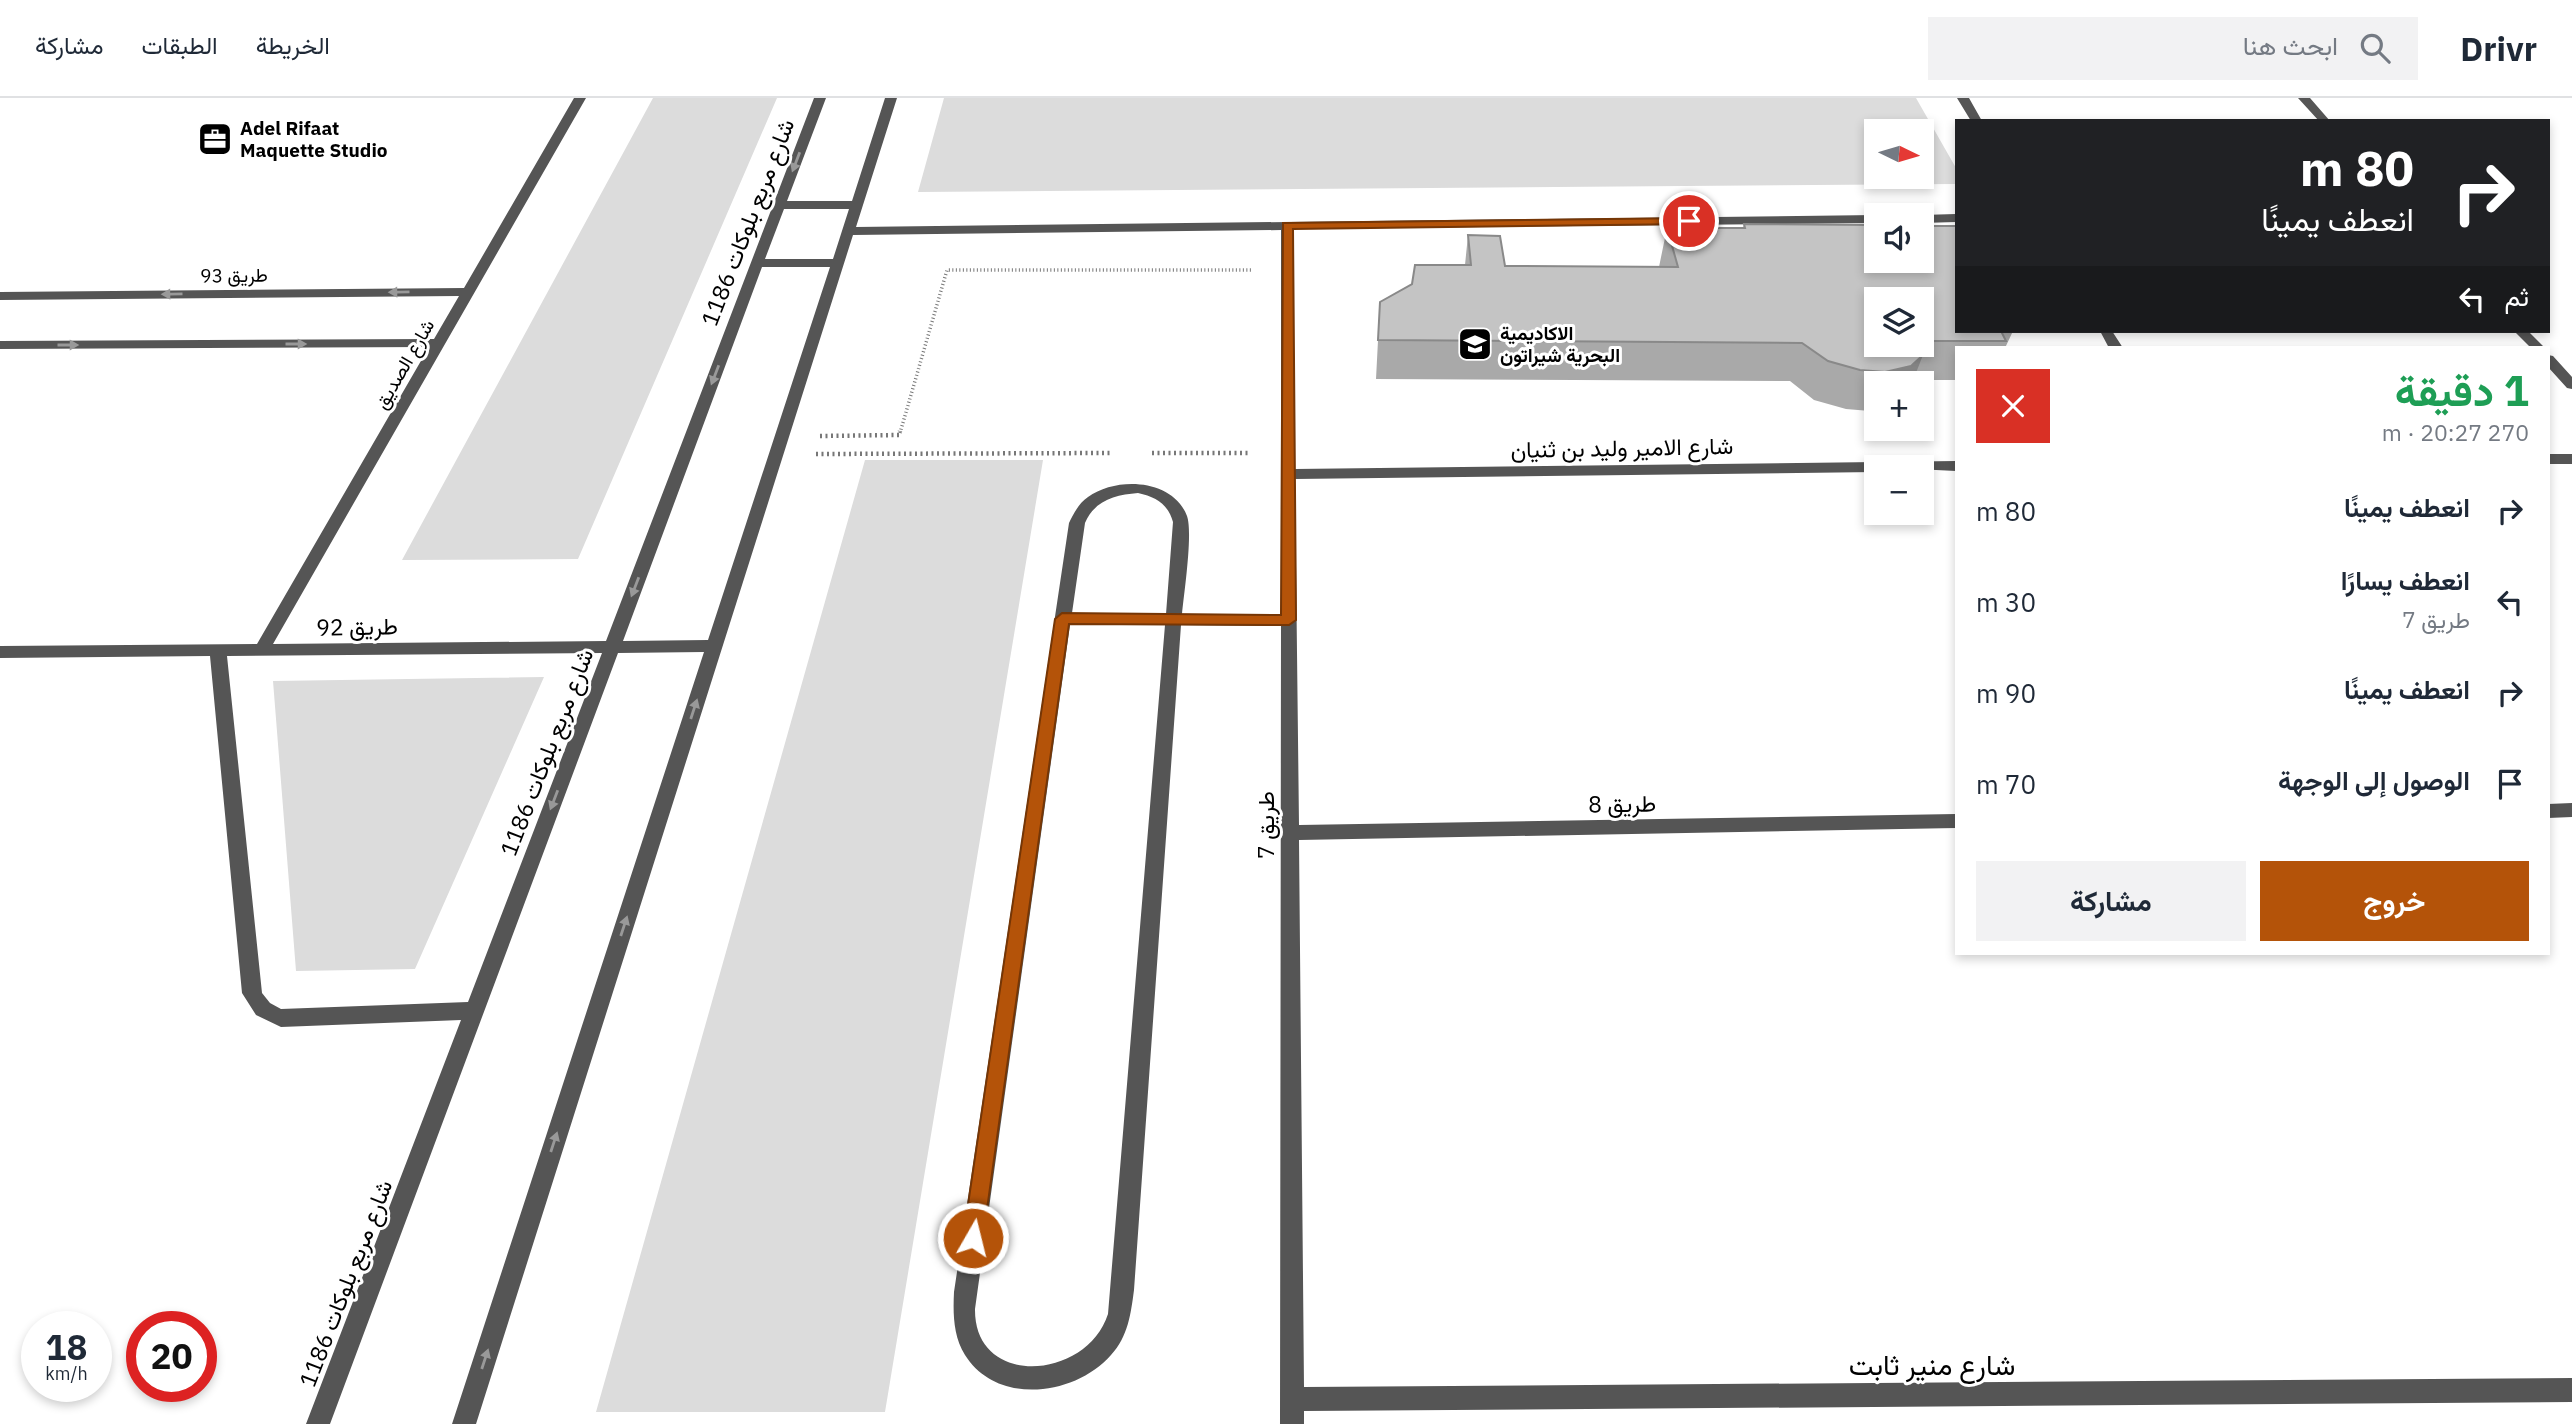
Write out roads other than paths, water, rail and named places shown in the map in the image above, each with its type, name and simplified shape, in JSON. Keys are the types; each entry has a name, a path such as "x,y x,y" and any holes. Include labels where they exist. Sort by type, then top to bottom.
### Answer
{"street":[{"name":"شارع الصديق","path":"262,649 580,98"},
{"name":"شارع مربع بلوكات 1186","path":"318,1424 820,98"},
{"path":"464,1424 891,98"},
{"path":"1964,98 1976,119"},
{"path":"2304,98 2323,119"},
{"path":"779,205 857,205"},
{"path":"1934,219 1955,218"},
{"path":"848,231 1864,219"},
{"name":"طريق 7","path":"1287,226 1292,1424"},
{"path":"757,263 838,263"},
{"name":"طريق 93","path":"0,296 468,292"},
{"path":"2523,333 2536,346"},
{"path":"0,345 438,343"},
{"path":"2550,361 2572,385"},
{"path":"2550,459 2572,458"},
{"name":"شارع الامير وليد بن ثنيان","path":"1288,474 1955,466"},
{"path":"1138,488 1169,499 1178,510 1181,523 1123,1290 1118,1322 1101,1350 1074,1371 1042,1380 1014,1378 989,1365 973,1345 964,1319 965,1292 1062,619 1080,511 1103,494 1138,488"},
{"path":"1062,619 1289,620"},
{"name":"طريق 92","path":"0,652 714,646"},
{"path":"218,650 252,993 256,1005 267,1013 290,1018 473,1011"},
{"path":"2550,811 2572,810"},
{"name":"طريق 8","path":"1289,833 1955,821"},
{"name":"شارع منير ثابت","path":"1292,1399 2572,1390"}],"place":[{"name":"Adel Rifaat Maquette Studio","path":"215,139"},
{"name":"الاكاديمية البحرية شيراتون","path":"1475,344"}]}
